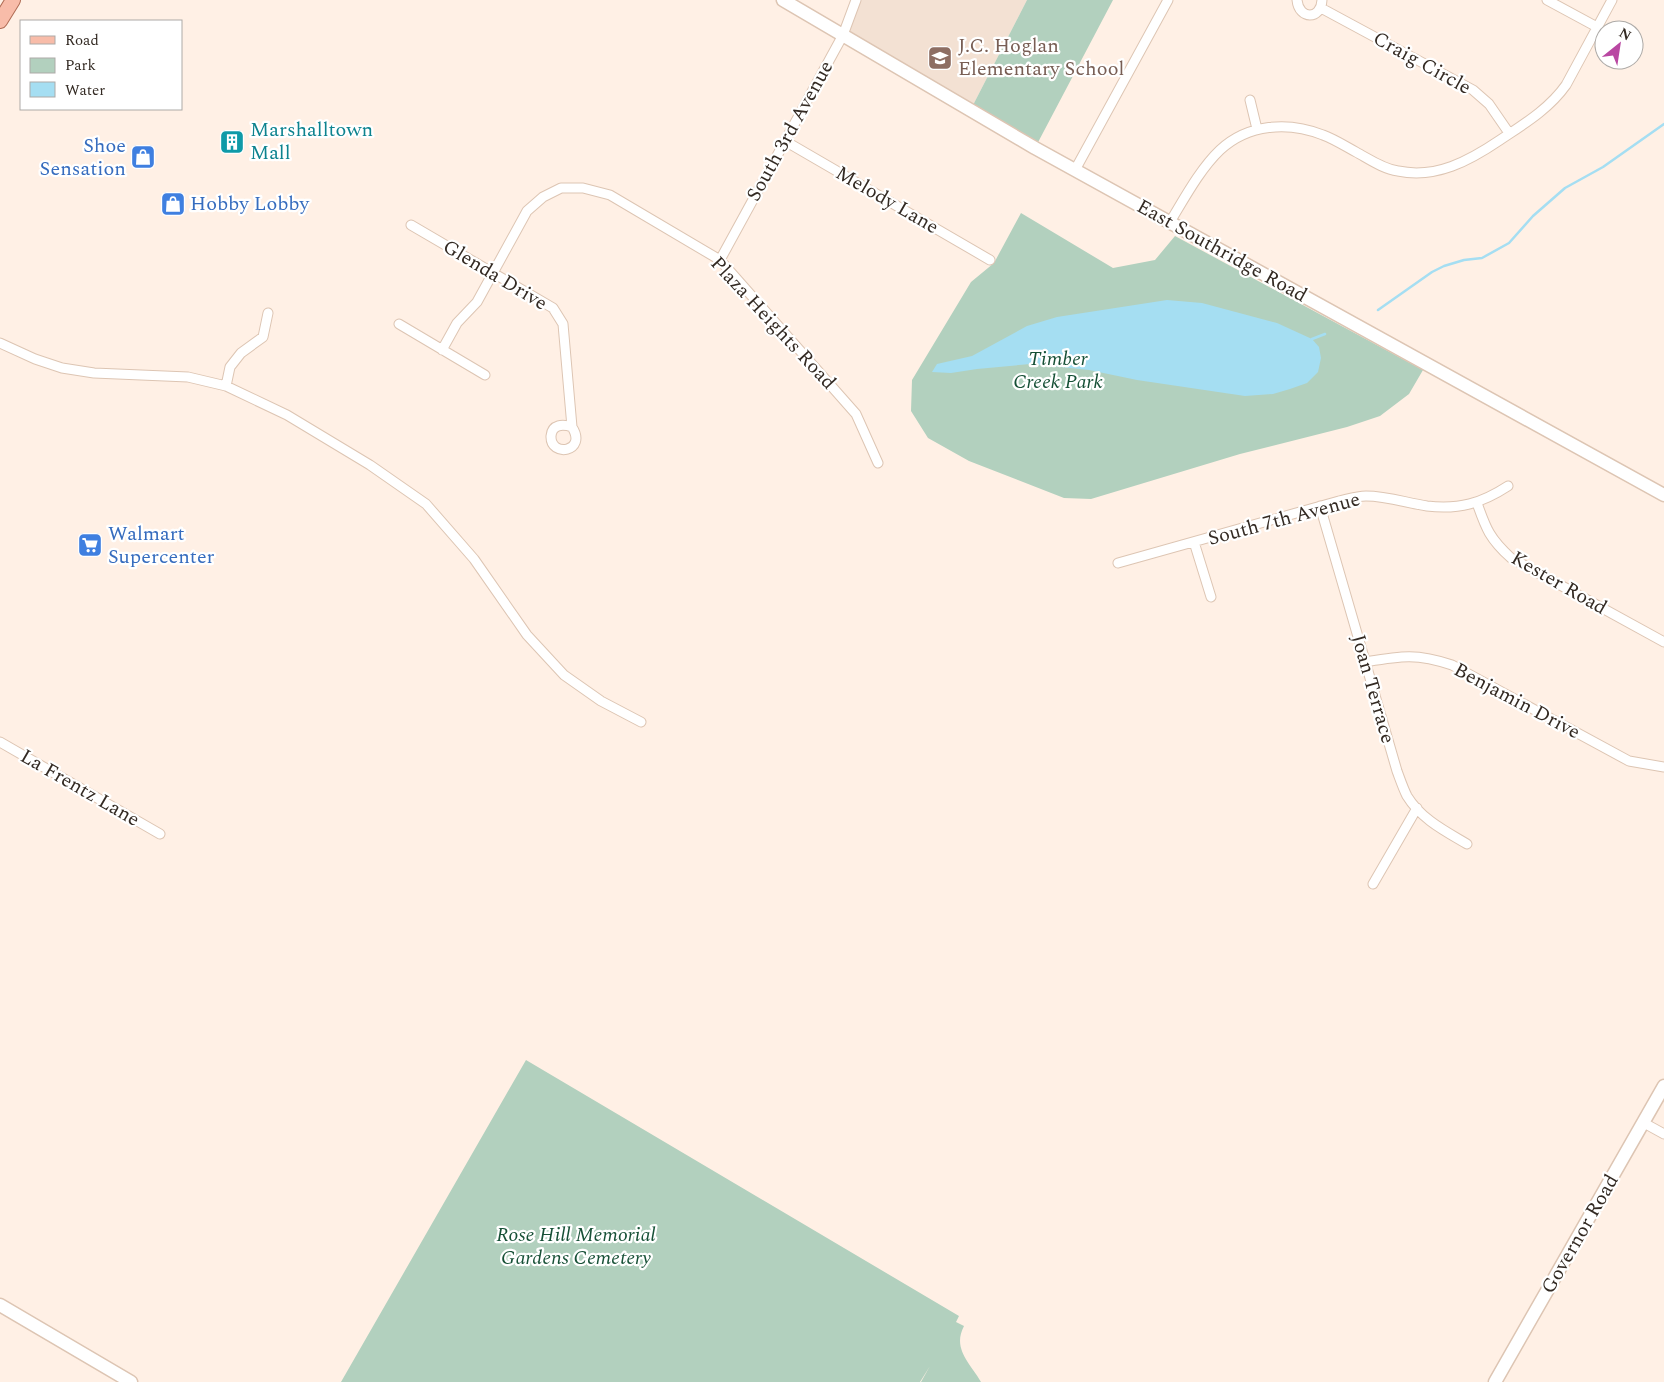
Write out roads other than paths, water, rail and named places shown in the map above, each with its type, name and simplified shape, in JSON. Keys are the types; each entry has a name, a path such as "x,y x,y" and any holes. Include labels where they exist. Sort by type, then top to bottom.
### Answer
{"main road":[{"path":"0,22 12,0"}],"street":[{"name":"East Southridge Road","path":"784,0 1075,170 1664,495"},
{"name":"South 3rd Avenue","path":"720,260 842,35 856,0"},
{"path":"1075,170 1168,0"},
{"name":"Craig Circle","path":"1297,0 1298,7 1302,13 1309,15 1316,13 1322,4 1473,90 1489,104 1509,133"},
{"path":"1547,0 1594,25"},
{"path":"1601,20 1612,0"},
{"path":"1170,222 1196,181 1220,150 1243,135 1257,129 1290,126 1308,130 1324,135 1382,166 1397,171 1432,172 1462,163 1551,104 1566,85 1594,33"},
{"path":"1250,100 1257,129"},
{"name":"Melody Lane","path":"785,141 990,260"},
{"name":"Plaza Heights Road","path":"442,350 457,323 477,302 527,212 543,197 561,188 583,188 610,195 720,260 856,414 878,463"},
{"name":"Glenda Drive","path":"411,225 553,308 562,324 572,428"},
{"path":"226,386 230,367 241,353 263,337 268,313"},
{"path":"399,324 485,375"},
{"path":"0,343 35,359 62,368 94,373 188,377 226,386 287,415 370,465 426,504 474,559 527,635 564,674 601,701 640,722"},
{"name":"South 7th Avenue","path":"1118,563 1320,506 1365,496 1429,506 1453,506 1477,502 1508,486"},
{"name":"Kester Road","path":"1477,502 1485,527 1496,545 1511,558 1664,642"},
{"name":"Joan Terrace","path":"1320,506 1396,771 1407,795 1417,808 1441,829 1467,844"},
{"path":"1194,542 1211,597"},
{"name":"Benjamin Drive","path":"1366,662 1402,656 1430,658 1452,665 1629,761 1664,768"},
{"name":"La Frentz Lane","path":"0,742 160,834"},
{"path":"1373,884 1417,808"},
{"name":"Governor Road","path":"1495,1382 1664,1086"},
{"path":"1644,1123 1664,1134"},
{"path":"0,1305 131,1382"}],"water":[{"path":"1167,300 1202,303 1277,323 1312,339 1319,347 1321,358 1318,372 1307,383 1290,389 1273,394 1245,396 1137,380 1089,370 1030,364 951,373 932,372 937,364 972,356 1027,326 1057,317"}],"waterway":[{"path":"1378,310 1432,272 1464,260 1482,258 1509,243 1533,216 1565,188 1603,167 1664,124"},
{"path":"1312,339 1325,334"}],"place":[{"name":"J.C. Hoglan Elementary School","path":"940,58"},
{"name":"Marshalltown Mall","path":"232,142"},
{"name":"Shoe Sensation","path":"143,157"},
{"name":"Hobby Lobby","path":"173,204"},
{"name":"Walmart Supercenter","path":"90,545"}],"park label":[{"name":"Timber Creek Park","path":"1058,370"},
{"name":"Rose Hill Memorial Gardens Cemetery","path":"576,1246"}]}
